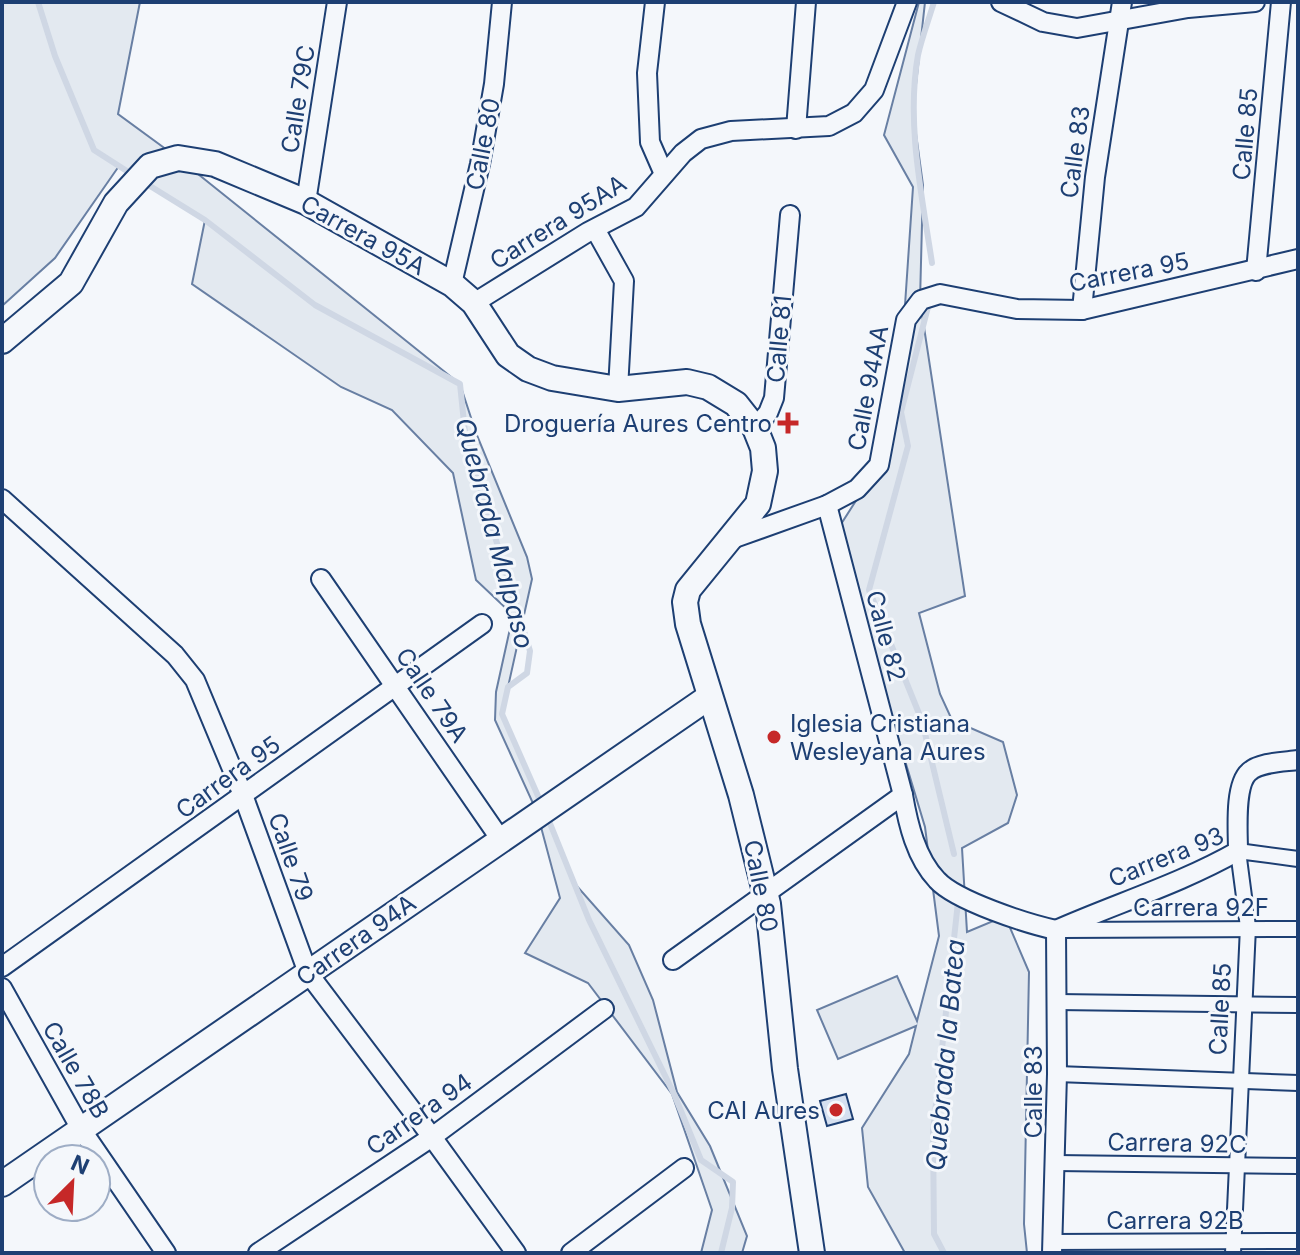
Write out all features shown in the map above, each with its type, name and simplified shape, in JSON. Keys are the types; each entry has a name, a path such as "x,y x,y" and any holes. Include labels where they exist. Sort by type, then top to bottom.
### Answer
{"street":[{"name":"Calle 79C","path":"306,202 337,2"},
{"name":"Calle 80","path":"452,284 489,111 502,2"},
{"path":"655,2 647,73 650,142 664,174"},
{"path":"796,129 806,2"},
{"name":"Carrera 95AA","path":"474,303 636,207 683,153 701,139 717,134 829,126 854,113 874,90 907,2"},
{"path":"1001,2 1043,22 1077,28 1121,11 1255,2"},
{"name":"Calle 85","path":"1256,271 1281,2"},
{"name":"Calle 83","path":"1082,310 1095,177 1121,11"},
{"name":"Carrera 95A","path":"2,341 71,283 116,203 150,166 178,158 215,164 306,202 452,284 474,303 508,355 528,369 552,378 618,389 665,382 687,382 708,387 736,404 755,428"},
{"name":"Calle 81","path":"755,428 768,413 774,398 790,215"},
{"path":"595,229 624,281 618,389"},
{"name":"Carrera 95","path":"921,300 940,294 1017,309 1082,310 1298,259"},
{"name":"Calle 94AA","path":"729,540 827,505 857,489 879,465 906,320 921,300"},
{"path":"729,540 758,504 765,471 763,448 755,428"},
{"name":"Calle 79","path":"2,499 175,655 195,680 243,795 308,973 516,1253"},
{"name":"Calle 82","path":"827,505 903,795 907,822 916,845 937,880 952,891 1019,921 1056,930"},
{"name":"Calle 80","path":"729,540 688,590 685,602 688,624 741,795 765,891 785,1069 812,1253"},
{"name":"Calle 79A","path":"321,579 501,840"},
{"name":"Carrera 95","path":"2,967 482,624"},
{"name":"Carrera 94A","path":"2,1184 709,697"},
{"name":"Calle 85","path":"1233,1247 1248,927 1238,851 1240,785 1250,771 1298,760"},
{"path":"673,960 765,891 903,795"},
{"name":"Carrera 93","path":"1056,930 1107,907 1183,880 1238,851 1298,859"},
{"name":"Carrera 92F","path":"1056,930 1298,929"},
{"name":"Calle 83","path":"1052,1248 1056,1163 1056,930"},
{"name":"Calle 78B","path":"2,988 81,1129 166,1253"},
{"path":"1057,1002 1298,1005"},
{"name":"Carrera 94","path":"258,1253 432,1137 604,1009"},
{"path":"1057,1074 1298,1083"},
{"name":"Carrera 92C","path":"1056,1163 1298,1166"},
{"path":"571,1253 684,1168"},
{"name":"Carrera 92B","path":"1052,1248 1233,1247 1298,1241"}],"shaded area":[{"path":"2,2 140,2 118,114 178,158 460,384 476,433 527,557 532,579 502,714 575,884 629,945 653,1000 677,1092 710,1146 747,1236 742,1253 701,1253 712,1210 672,1094 588,983 525,953 560,898 537,812 495,720 496,692 513,615 476,580 453,473 392,410 341,387 192,284 205,220 119,166 55,258 2,306"},
{"path":"919,2 925,2 913,112 923,185 920,301 965,596 919,613 940,694 952,720 1003,742 1017,795 1008,823 962,848 967,932 1005,916 1029,972 1024,1224 1027,1253 905,1253 868,1187 862,1128 909,1054 916,1026 838,1059 817,1010 897,976 917,1021 939,936 925,827 836,532 880,463 904,320 913,187 884,135"}],"building":[{"name":"CAI Aures","path":"846,1094 853,1119 827,1126 820,1101"}],"waterway":[{"name":"Quebrada Malpaso","path":"38,2 55,56 94,150 133,175"},
{"name":"Quebrada la Batea","path":"932,263 920,186 914,107 918,55 934,2"},
{"name":"Quebrada Malpaso","path":"142,181 205,220 315,305 460,384 466,442 530,651 527,673 508,687 502,714 542,805"},
{"name":"Quebrada la Batea","path":"929,303 901,412 908,446 869,590 922,721 954,854"},
{"name":"Quebrada Malpaso","path":"547,816 589,920 674,1094 701,1160 733,1182 732,1208 721,1253"},
{"name":"Quebrada la Batea","path":"944,1253 934,1234 933,1131 958,902"}],"place":[{"name":"Droguería Aures Centro","path":"788,423"},
{"name":"Iglesia Cristiana Wesleyana Aures","path":"774,737"},
{"name":"CAI Aures","path":"836,1110"}]}
